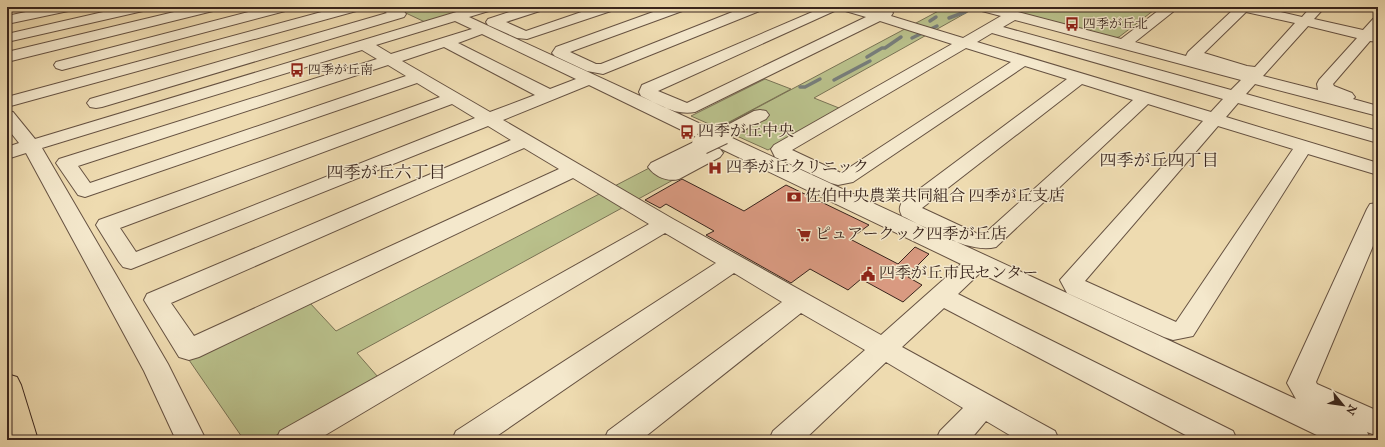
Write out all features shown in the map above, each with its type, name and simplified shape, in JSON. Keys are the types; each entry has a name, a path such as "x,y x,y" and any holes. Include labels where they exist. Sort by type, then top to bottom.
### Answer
{"highway":[{"path":"7,385 23,440"}],"street":[{"path":"7,20 68,7"},
{"path":"7,38 142,7"},
{"path":"7,57 212,7"},
{"path":"62,65 284,7"},
{"path":"306,7 322,16"},
{"path":"7,102 355,7"},
{"path":"386,7 419,24"},
{"path":"7,154 487,7"},
{"path":"538,7 493,22 522,35 527,35 609,7"},
{"path":"680,7 561,50 560,53 593,68 603,69 757,7"},
{"path":"834,7 648,89 647,92 679,107 689,108 900,7"},
{"path":"847,7 1378,168"},
{"path":"983,7 1378,111"},
{"path":"1124,44 1172,7"},
{"path":"1318,7 1305,21 1258,72 1246,71 1193,55 1243,7 1305,21 1372,37"},
{"path":"96,103 400,14"},
{"path":"1013,15 782,149 782,153 838,179 846,178 1023,61"},
{"path":"456,16 1356,440"},
{"path":"1378,22 1372,37 1325,84 1326,89 1335,94 1378,105"},
{"path":"991,28 1378,137"},
{"path":"419,77 85,191 66,163 476,32"},
{"path":"445,42 549,96"},
{"path":"363,44 665,224 1044,440"},
{"path":"46,47 108,117"},
{"path":"1079,78 910,207 910,211 974,241 988,242 1145,98"},
{"path":"1251,78 1072,280 1076,287 1173,331 1184,330 1304,146"},
{"path":"453,98 107,225 131,262 590,79"},
{"path":"714,153 672,175 658,167 760,115"},
{"path":"7,116 32,146 158,371 191,440"},
{"path":"525,141 156,300 189,350 574,170"},
{"path":"1378,209 1301,383 1307,392 1378,424"},
{"path":"291,440 665,224"},
{"path":"784,440 978,262"},
{"path":"467,440 734,263"},
{"path":"941,296 1222,440"},
{"path":"619,440 800,301"},
{"path":"951,440 983,405"}],"green space":[{"path":"393,7 474,7 425,22"},
{"path":"946,7 967,7 973,9 814,98 839,108 768,150 719,128"},
{"path":"995,7 1158,7 1119,37 1114,38"},
{"path":"765,79 791,89 718,128 691,116"},
{"path":"703,140 726,151 357,353 378,377 268,440 244,440 189,360 309,302 336,331"}],"building":[{"path":"682,179 744,211 786,185 869,225 850,239 898,264 915,247 929,254 908,277 922,285 903,302 861,279 848,290 810,269 791,283 706,235 714,231 666,204 660,208 645,200"}],"waterway":[{"path":"949,18 965,12"},
{"path":"930,21 936,17"},
{"path":"912,38 937,26"},
{"path":"867,57 882,48 885,48 901,37"},
{"path":"834,80 870,61"},
{"path":"800,87 805,87 820,79"}],"place":[{"name":"四季が丘北","path":"1072,24"},
{"name":"四季が丘南","path":"297,70"},
{"name":"四季が丘中央","path":"687,132"},
{"name":"四季が丘クリニック","path":"715,168"},
{"name":"佐伯中央農業共同組合 四季が丘支店","path":"794,197"},
{"name":"ピュアークック四季が丘店","path":"804,235"},
{"name":"四季が丘市民センター","path":"868,274"}],"district":[{"name":"四季が丘四丁目","path":"1159,161"},
{"name":"四季が丘六丁目","path":"386,173"}]}
